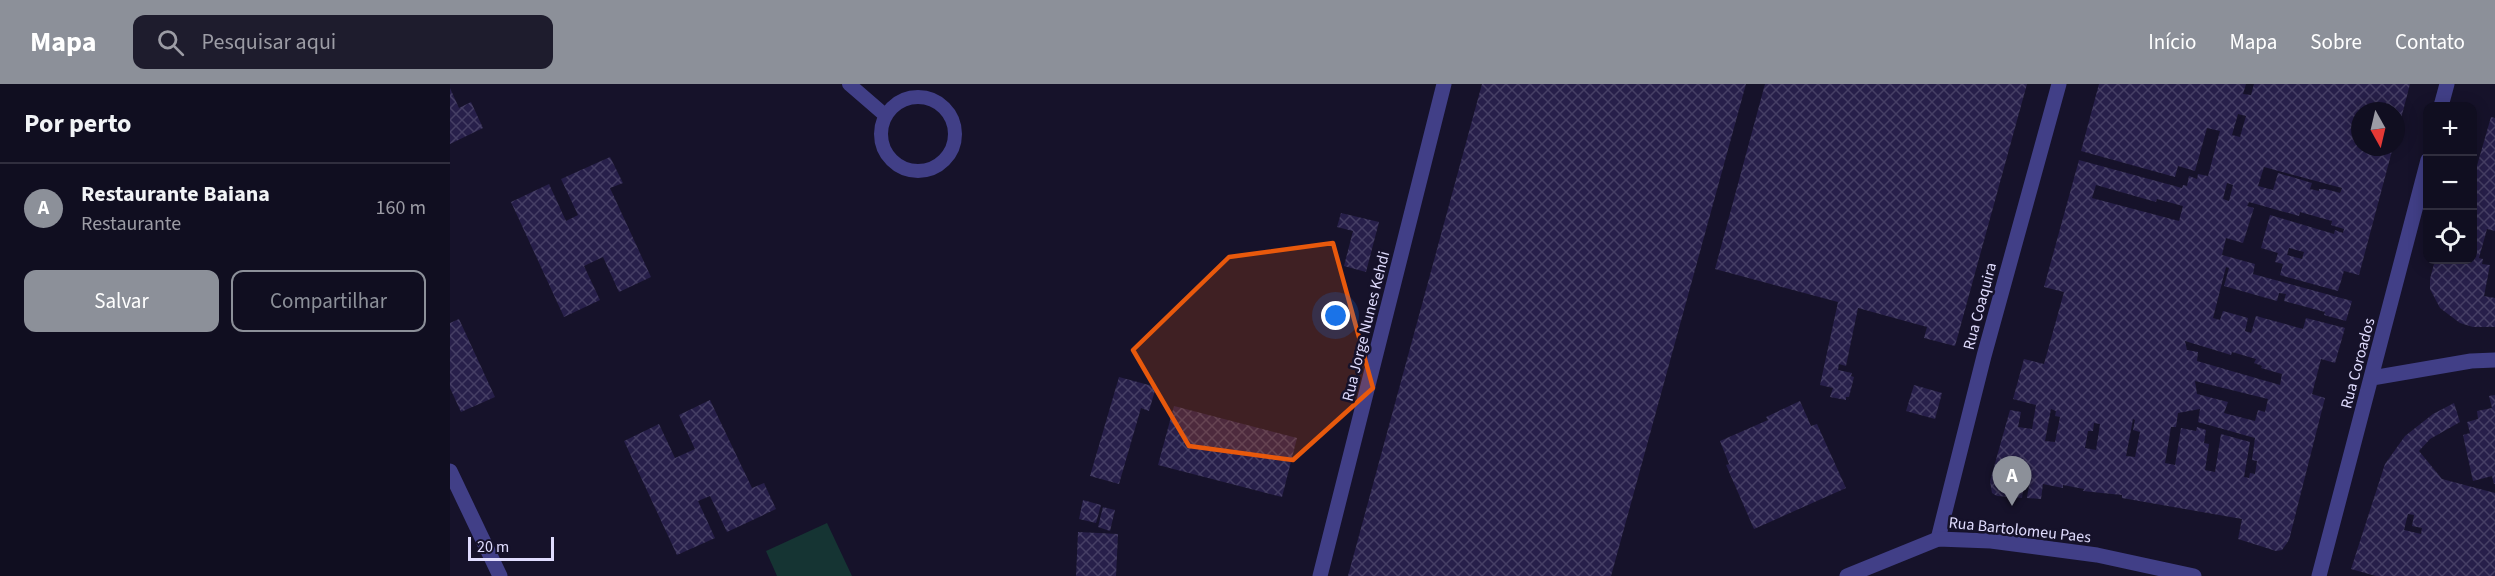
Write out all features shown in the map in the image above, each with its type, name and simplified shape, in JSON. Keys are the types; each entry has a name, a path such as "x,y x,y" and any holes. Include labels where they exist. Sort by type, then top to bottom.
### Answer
{"street":[{"name":"Rua Jorge Nunes Kehdi","path":"1320,576 1444,84"},
{"name":"Rua Coaquira","path":"1938,539 1984,356 2059,84"},
{"path":"2442,102 2447,84"},
{"name":"Rua Coroados","path":"2319,576 2423,176"},
{"path":"2372,378 2471,361 2495,360"},
{"path":"450,471 500,576"},
{"name":"Rua Bartolomeu Paes","path":"1847,576 1938,539 1991,541 2097,555 2194,576"}],"lane":[{"path":"849,84 886,116"},
{"path":"918,97 931,99 942,106 953,122 955,141 950,153 942,163 931,169 918,171 905,169 894,162 884,147 882,128 886,116 894,106 906,100 918,97"}],"highlighted area":[{"path":"1333,243 1373,388 1293,460 1189,446 1133,350 1229,257"}],"green space":[{"path":"827,523 852,576 777,576 766,551"}],"building":[{"path":"1482,84 1746,84 1611,576 1348,576"},
{"path":"1765,84 2027,84 1955,346 1924,338 1927,327 1858,308 1846,366 1839,364 1838,370 1852,373 1851,376 1854,377 1849,397 1846,397 1846,400 1830,397 1833,388 1820,385 1838,302 1715,269"},
{"path":"2099,84 2246,84 2243,94 2251,95 2254,84 2410,84 2405,103 2351,102 2351,156 2391,156 2359,275 2344,271 2338,291 2280,275 2283,264 2275,262 2278,253 2261,248 2270,215 2334,234 2335,230 2343,233 2344,229 2331,225 2332,221 2300,212 2299,216 2249,202 2247,206 2254,208 2243,243 2226,238 2222,255 2255,264 2253,274 2352,301 2346,321 2324,315 2325,312 2284,301 2286,294 2279,293 2277,301 2224,286 2229,268 2226,267 2213,318 2220,320 2223,311 2248,318 2245,331 2251,333 2256,316 2303,329 2306,318 2345,328 2335,363 2321,359 2312,394 2325,398 2289,540 2282,550 2276,551 2238,539 2242,519 2122,498 2122,495 2043,484 2041,499 2027,498 2030,478 2025,477 2022,498 1997,496 1992,493 1990,481 2010,410 2021,412 2018,427 2032,429 2036,405 2013,399 2024,359 2044,364 2064,292 2044,287 2079,160 2182,188 2183,185 2187,186 2189,176 2197,179 2198,174 2208,176 2220,131 2207,128 2195,171 2178,166 2175,177 2081,151","holes":["2238,114 2246,116 2240,137 2232,135","2264,167 2342,188 2340,193 2325,189 2319,189 2319,191 2310,189 2312,183 2278,173 2273,190 2258,186","2227,183 2233,185 2229,201 2223,199","2096,185 2156,202 2157,199 2183,206 2179,221 2092,198","2289,248 2304,252 2302,259 2287,255","2185,341 2231,355 2232,352 2256,359 2254,363 2262,366 2261,368 2282,374 2280,385 2197,361 2198,352 2187,350","2195,381 2268,399 2265,412 2258,410 2255,421 2224,413 2228,402 2197,394","2051,409 2056,411 2055,416 2060,417 2055,442 2045,441","2200,409 2198,422 2255,438 2252,460 2257,461 2255,474 2250,473 2249,478 2244,477 2250,442 2221,434 2215,472 2205,470 2209,444 2204,443 2206,430 2197,427 2196,431 2181,428 2175,465 2165,463 2171,427 2176,427 2178,413","2133,419 2135,420 2133,430 2140,432 2135,457 2126,456","2094,423 2100,424 2096,450 2085,448 2088,431 2093,431"]},
{"path":"450,88 459,108 471,102 483,128 450,144"},
{"path":"2491,117 2495,118 2495,231 2487,229 2479,258 2483,259 2482,264 2490,265 2484,296 2495,298 2495,327 2473,327 2460,323 2440,308 2430,289 2434,264 2477,264 2477,166"},
{"path":"610,157 623,183 610,188 651,277 619,292 603,257 584,266 600,300 564,317 511,202 549,184 566,221 578,215 561,179"},
{"path":"1341,213 1379,222 1366,272 1344,266 1353,231 1337,227"},
{"path":"459,319 495,397 461,412 450,388 450,323"},
{"path":"1119,377 1156,387 1149,411 1141,408 1119,484 1090,476"},
{"path":"1914,385 1942,393 1935,419 1906,411"},
{"path":"2495,395 2494,484 2492,476 2473,481 2463,435 2470,433 2467,422 2478,419 2477,411 2492,408 2489,396"},
{"path":"710,400 752,488 764,483 776,509 727,532 710,496 698,501 715,538 677,555 624,441 659,424 675,458 695,449 679,415"},
{"path":"1800,401 1811,426 1817,424 1846,488 1754,529 1726,465 1729,464 1720,441 1768,420 1766,417"},
{"path":"2454,403 2460,422 2430,439 2419,451 2442,479 2495,493 2495,576 2376,576 2351,569 2385,464 2405,436 2433,414","holes":["2408,514 2414,515 2412,526 2422,528 2421,534 2404,530"]},
{"path":"1174,406 1297,438 1282,497 1158,465"},
{"path":"1083,500 1101,505 1096,523 1079,519"},
{"path":"1103,507 1115,510 1110,531 1098,527"},
{"path":"1078,532 1118,534 1116,576 1076,576"}],"place":[{"name":"Restaurante Baiana","path":"2012,506"}]}
